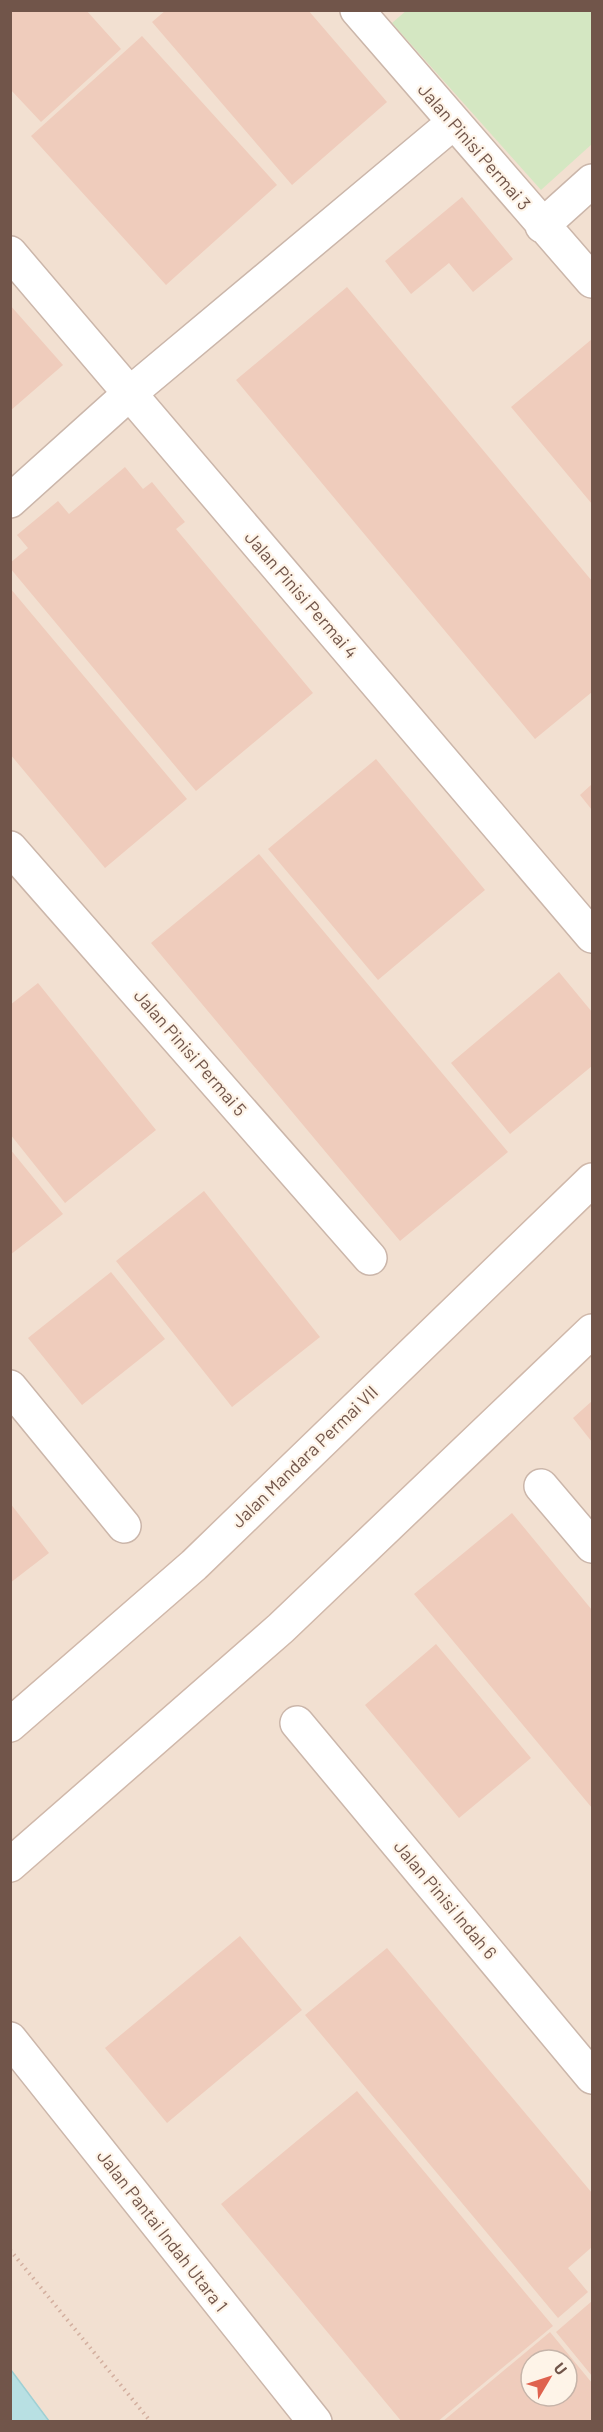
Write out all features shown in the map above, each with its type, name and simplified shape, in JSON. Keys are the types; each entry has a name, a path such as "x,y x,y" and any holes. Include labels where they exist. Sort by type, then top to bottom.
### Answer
{"street":[{"name":"Jalan Pinisi Permai 3","path":"366,14 453,123 592,282"},
{"path":"10,501 129,394 453,123"},
{"path":"542,226 592,181"},
{"name":"Jalan Pinisi Permai 4","path":"10,253 592,936"},
{"name":"Jalan Pinisi Permai 5","path":"10,848 370,1258"},
{"name":"Jalan Mandara Permai VII","path":"10,1725 194,1564 592,1180"},
{"path":"10,1865 281,1628 592,1331"},
{"path":"10,1387 124,1526"},
{"path":"541,1486 592,1546"},
{"name":"Jalan Pinisi Indah 6","path":"297,1723 592,2077"},
{"name":"Jalan Pantai Indah Utara 1","path":"10,2039 315,2421"}],"path":[{"path":"10,2250 152,2421"}],"shaded area":[{"path":"11,11 592,11 592,2421 11,2422"}],"green space":[{"path":"407,10 592,11 592,144 541,190 392,23"}],"water":[{"path":"11,2370 49,2421 11,2421"}],"building":[{"path":"10,10 86,10 121,49 41,122 10,89"},
{"path":"166,10 308,10 387,102 292,185 152,22"},
{"path":"142,36 277,185 166,285 31,136"},
{"path":"462,197 513,259 473,292 449,263 411,294 385,261"},
{"path":"347,287 592,581 592,692 535,739 236,380"},
{"path":"10,305 63,365 10,411"},
{"path":"592,339 592,504 511,407"},
{"path":"125,467 143,489 152,482 185,522 176,529 313,693 196,791 10,568 10,563 28,548 17,535 58,501 69,514"},
{"path":"10,588 187,799 105,868 10,754"},
{"path":"376,759 485,890 378,980 268,849"},
{"path":"592,784 592,810 580,795"},
{"path":"259,854 508,1152 400,1241 151,943"},
{"path":"559,972 592,1012 592,1066 510,1134 451,1063"},
{"path":"38,983 156,1130 65,1203 10,1134 10,1005"},
{"path":"10,1149 63,1214 10,1255"},
{"path":"204,1191 320,1337 232,1407 116,1261"},
{"path":"111,1272 165,1339 82,1405 28,1338"},
{"path":"592,1401 592,1442 573,1418"},
{"path":"10,1503 49,1553 10,1583"},
{"path":"512,1513 592,1610 592,1808 414,1594"},
{"path":"436,1644 531,1758 459,1818 365,1705"},
{"path":"240,1936 302,2010 167,2123 105,2048"},
{"path":"387,1948 592,2193 592,2247 568,2268 588,2292 558,2318 305,2015"},
{"path":"357,2091 553,2326 526,2348 519,2348 519,2354 437,2422 402,2422 221,2204"},
{"path":"592,2301 592,2376 579,2360 579,2348 569,2348 556,2332"},
{"path":"550,2332 563,2348 531,2348"},
{"path":"519,2358 519,2408 579,2408 579,2367 592,2383 592,2422 442,2422"}]}
